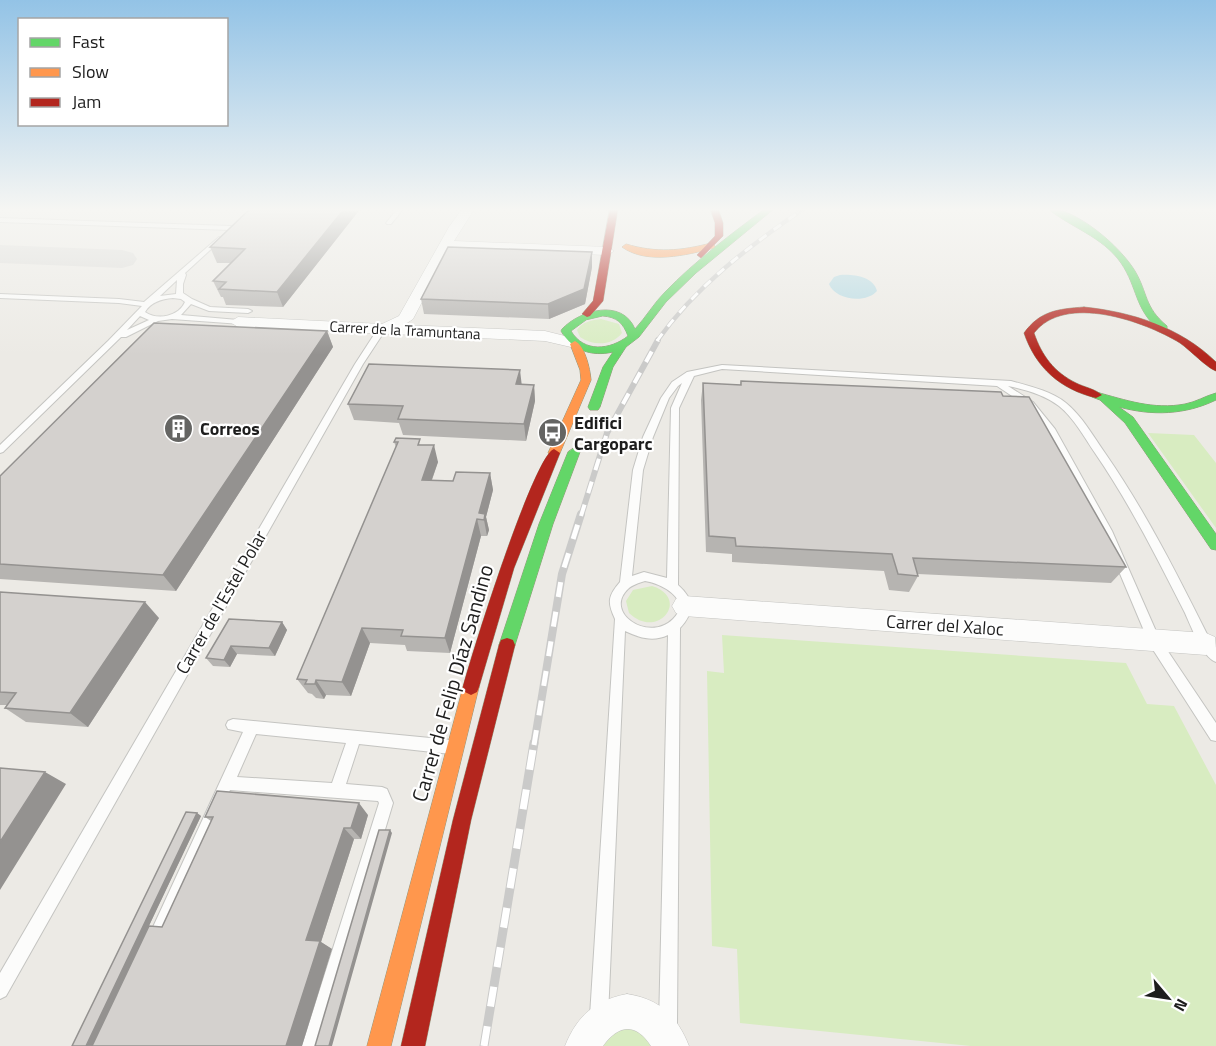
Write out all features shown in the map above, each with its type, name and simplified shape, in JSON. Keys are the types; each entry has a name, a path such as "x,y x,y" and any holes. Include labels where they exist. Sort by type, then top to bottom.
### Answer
{"main road":[{"path":"606,257 598,301 566,331 573,343 599,350 628,340"},
{"path":"580,317 618,312 629,314 646,303 699,257"},
{"path":"589,418 602,389 608,364 667,295 713,257"},
{"path":"1104,257 1113,269"},
{"path":"1120,257 1136,281 1142,308 1154,322 1192,345 1216,368"},
{"path":"1117,300 1108,307 1060,313 1043,318 1032,327 1029,341 1031,349 1044,366 1110,405 1129,420 1216,545"},
{"path":"1087,311 1130,318 1178,336"},
{"path":"618,312 631,324 628,340"},
{"name":"Carrer de Felip Díaz Sandino","path":"379,1046 454,747 486,631 505,572 555,445 586,380 586,370 573,343"},
{"path":"1192,345 1216,352"},
{"path":"1084,391 1124,404 1165,410 1193,408 1214,398"},
{"path":"1210,417 1210,407 1214,398"},
{"path":"413,1046 479,749 507,643 548,517 579,439"}],"street":[{"path":"382,329 405,319 439,257"},
{"name":"Carrer de la Tramuntana","path":"243,317 405,319 549,325 580,317"},
{"name":"Carrer de la Tramuntana","path":"243,317 382,329 545,336 573,343"},
{"name":"Carrer del Xaloc","path":"679,616 1154,641 1211,651"},
{"path":"591,1034 613,1013 627,1010 643,1014 669,1042"}],"lane":[{"path":"0,450 111,343 144,307 200,257"},
{"path":"111,343 134,329 182,312 189,305 179,289 179,282 184,272"},
{"path":"0,296 119,301 144,307 166,297 187,299 209,309 243,317"},
{"path":"144,307 141,313 146,318 243,317"},
{"name":"Carrer de l'Estel Polar","path":"0,990 359,364 382,329"},
{"path":"679,616 664,632 646,634 629,628 620,621 616,613 616,597 626,583 638,471 648,437 665,398 675,384 690,374 722,367 993,382 1025,387 1044,394 1064,406 1078,420 1126,491 1211,651"},
{"path":"673,584 675,408 690,374"},
{"path":"993,382 1014,392 1031,406 1050,429 1107,531 1154,641 1216,735"},
{"path":"1031,406 1051,403 1064,406"},
{"path":"626,583 644,576 654,577 673,584 679,591 669,1042"},
{"path":"591,1034 620,621"},
{"path":"233,725 479,749"},
{"path":"150,951 252,727"},
{"path":"331,794 355,737"},
{"path":"227,783 278,792 382,794 386,803 311,1046"}],"green space":[{"path":"601,319 619,324 622,333 613,340 602,343 591,342 580,337 577,330 582,325"},
{"path":"1148,433 1194,435 1216,463 1216,528"},
{"path":"652,586 663,592 669,599 670,607 659,620 650,622 640,620 629,613 626,601 633,590"},
{"path":"722,635 1126,663 1147,704 1174,706 1216,785 1216,1046 971,1046 740,1023 737,949 712,946 707,671 724,673"},
{"path":"617,1027 639,1028 655,1046 597,1046"}],"water":[{"path":"840,275 867,279 877,291 866,298 859,299 837,294 829,284 834,277"}],"building":[{"path":"237,257 305,257 277,292 219,289 226,282 213,281"},
{"path":"443,257 591,257 584,289 548,304 421,299"},
{"name":"Correos","path":"154,323 327,331 163,575 0,564 0,476"},
{"path":"369,364 520,370 516,384 534,385 524,424 398,419 403,406 348,404"},
{"path":"741,381 1001,392 1003,396 1029,397 1126,567 913,558 918,576 898,574 892,554 736,546 735,538 709,536 703,383 741,385"},
{"path":"396,438 420,439 418,445 434,445 422,480 453,481 456,472 490,473 479,513 485,514 484,520 477,519 445,638 401,636 403,630 362,628 342,682 316,680 315,684 305,684 307,680 297,679 398,442 394,442"},
{"path":"0,592 145,602 70,713 5,708 16,693 0,692"},
{"path":"229,619 282,622 269,648 231,646 224,660 206,658"},
{"path":"0,768 45,772 0,842"},
{"path":"217,791 359,803 351,828 344,828 306,940 320,941 286,1046 92,1046 149,926 162,927 213,817 205,817"},
{"path":"186,812 197,813 86,1046 72,1046"},
{"path":"379,830 390,830 329,1046 315,1046"}],"taxiway":[{"path":"69,257 122,259"}],"railway":[{"path":"657,341 689,302 738,257"},
{"path":"581,516 607,433 658,340"},
{"path":"534,745 562,574 581,514"},
{"path":"484,1046 534,743"}],"traffic: fast":[{"path":"633,336 629,325 623,318 603,313 582,318 566,331 576,343 590,350 606,350 622,345 635,335 662,300 709,257"},
{"path":"1121,257 1131,272 1145,308 1154,321 1163,328"},
{"path":"594,407 608,367 622,345"},
{"path":"1096,395 1126,405 1156,409 1187,407 1216,396"},
{"path":"1105,401 1129,420 1216,545"},
{"path":"507,645 546,524 574,452"}],"traffic: slow":[{"path":"554,453 586,380 585,370 575,344"},
{"path":"379,1046 471,687"}],"traffic: jam":[{"path":"587,314 598,301 606,257"},
{"path":"1096,395 1062,379 1039,356 1029,333 1040,320 1061,312 1084,310 1134,319 1182,341 1202,354 1216,368"},
{"path":"471,687 507,568 554,453"},
{"path":"413,1046 462,820 507,645"}],"place":[{"name":"Correos","path":"179,428"},
{"name":"Edifici Cargoparc","path":"553,432"}]}
